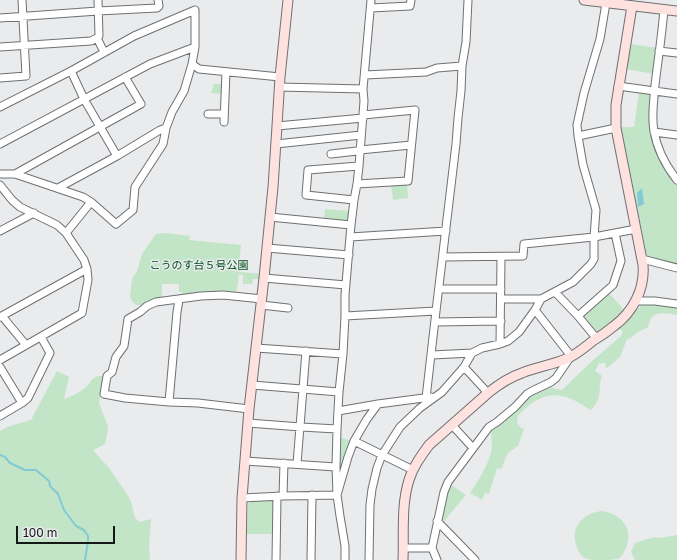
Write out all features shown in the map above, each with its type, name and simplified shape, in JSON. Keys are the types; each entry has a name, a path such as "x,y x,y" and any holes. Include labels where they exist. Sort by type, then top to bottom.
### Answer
{"street":[{"path":"0,78 26,76 22,0"},
{"path":"0,47 91,41 99,36 98,0"},
{"path":"0,18 156,8 159,6 158,0"},
{"path":"241,560 242,498 249,409 270,217 279,87 288,0"},
{"path":"345,560 345,546 340,516 336,467 337,429 346,285 351,225 359,166 363,116 363,89 371,4 410,6 411,0"},
{"path":"430,398 436,310 456,144 462,66 466,42 468,0"},
{"path":"584,0 632,6 665,5 677,11"},
{"path":"501,299 541,299 573,282 594,259 596,210 583,165 577,125 584,93 600,39 606,3"},
{"path":"665,5 659,50 653,119 654,132 661,152 677,180"},
{"path":"403,560 404,503 409,479 417,462 429,445 488,393 516,375 561,361 571,356 615,326 636,301 642,285 644,269 616,128 618,86 632,6"},
{"path":"0,107 71,71 134,36 195,10 195,47 192,64 184,91 172,112 166,128 163,144 135,187 132,210 116,224 83,197 14,174 0,174"},
{"path":"97,38 104,52"},
{"path":"0,144 150,64 195,47"},
{"path":"659,50 677,53"},
{"path":"192,64 200,69 280,77"},
{"path":"365,75 426,72 437,68 462,66"},
{"path":"71,71 84,100 117,156"},
{"path":"208,114 224,118 226,72"},
{"path":"14,174 141,104 125,77"},
{"path":"618,86 677,94"},
{"path":"279,87 363,89"},
{"path":"277,126 415,110 408,181 357,184"},
{"path":"58,188 166,128"},
{"path":"578,136 616,128"},
{"path":"654,132 677,135"},
{"path":"276,144 361,134"},
{"path":"331,154 411,145"},
{"path":"354,200 306,195 308,170 359,166"},
{"path":"0,185 7,195 20,206 57,225 66,233 84,260 88,280 82,313 0,360"},
{"path":"66,233 91,202"},
{"path":"0,221 3,230 34,213"},
{"path":"270,217 351,225"},
{"path":"443,257 523,256 524,244 594,237 636,229"},
{"path":"350,237 446,231"},
{"path":"578,316 613,285 621,261 615,233"},
{"path":"267,248 349,255"},
{"path":"500,344 501,257"},
{"path":"642,259 677,268"},
{"path":"26,345 1,316 87,269"},
{"path":"264,278 346,285"},
{"path":"439,289 501,289"},
{"path":"555,292 597,338"},
{"path":"249,409 198,403 125,398 104,394 107,376 112,372 116,357 124,346 128,319 147,306 156,302 223,294 288,308"},
{"path":"432,354 472,353 482,348 508,341 520,332 541,299"},
{"path":"169,402 179,300"},
{"path":"636,301 655,301 677,304"},
{"path":"345,316 436,310"},
{"path":"535,310 571,356"},
{"path":"435,322 501,321"},
{"path":"0,416 28,398 50,353 41,336"},
{"path":"256,348 342,354"},
{"path":"297,464 306,351"},
{"path":"368,560 372,489 382,455 400,428 430,398 442,392 464,367 472,353"},
{"path":"437,560 432,548 444,492 448,482 489,427 498,422 532,390 551,382 556,378 571,356"},
{"path":"0,367 22,403"},
{"path":"464,367 488,393"},
{"path":"252,385 339,392"},
{"path":"338,411 378,404 430,398"},
{"path":"338,495 348,457 354,441 366,419 378,404"},
{"path":"248,422 337,429"},
{"path":"452,425 473,448"},
{"path":"354,441 413,470"},
{"path":"245,461 336,467"},
{"path":"276,560 280,496 284,463"},
{"path":"311,560 312,495"},
{"path":"242,498 338,495"},
{"path":"437,521 475,560"},
{"path":"403,548 432,548"}],"green space":[{"path":"631,44 657,48 654,74 626,69"},
{"path":"214,84 223,84 223,94 211,93"},
{"path":"639,92 650,94 652,97 651,122 677,182 677,265 649,258 647,255 620,127 634,127"},
{"path":"407,184 408,198 393,200 391,185"},
{"path":"325,209 350,211 349,220 347,222 324,220"},
{"name":"こうのす台５号公園","path":"164,233 190,236 189,240 241,245 240,272 261,274 260,279 253,279 252,284 243,284 243,275 239,274 236,295 205,294 205,291 182,297 182,292 179,292 179,284 162,284 162,298 136,305 130,296 132,279 137,271 142,254 156,234"},
{"path":"608,292 624,310 607,327 595,333 582,315"},
{"path":"651,304 677,307 677,315 664,313 654,315 651,318 648,327 627,339 620,357 607,368 603,362 601,364 599,363 595,371 602,376 599,396 592,409 590,410 574,400 559,395 543,397 535,401 518,416 517,423 524,429 518,446 508,453 501,469 497,468 489,494 485,493 482,500 470,493 482,474 492,450 492,427 530,396 548,387 562,390 620,337 623,332 619,328 642,305"},
{"path":"57,371 69,377 64,399 82,390 95,377 103,376 99,403 108,429 105,444 93,450 109,468 127,494 131,502 135,518 140,522 151,519 149,547 150,560 0,560 0,431 7,427 31,420"},
{"path":"338,437 353,441 343,471 337,470"},
{"path":"450,484 466,495 443,523 441,520 445,498"},
{"path":"253,499 275,499 275,534 247,534 248,504"},
{"path":"602,511 615,515 627,528 628,541 626,548 617,559 588,559 580,554 577,547 575,533 579,522 595,512"},
{"path":"677,535 677,560 635,560 631,552 635,543 654,537 660,538"}],"water":[{"path":"642,188 644,204 638,207 637,193"}],"waterway":[{"path":"0,455 5,457 10,463 25,470 36,470 49,481 50,486 58,494 64,510 76,526 84,530 88,536 85,560"}]}
